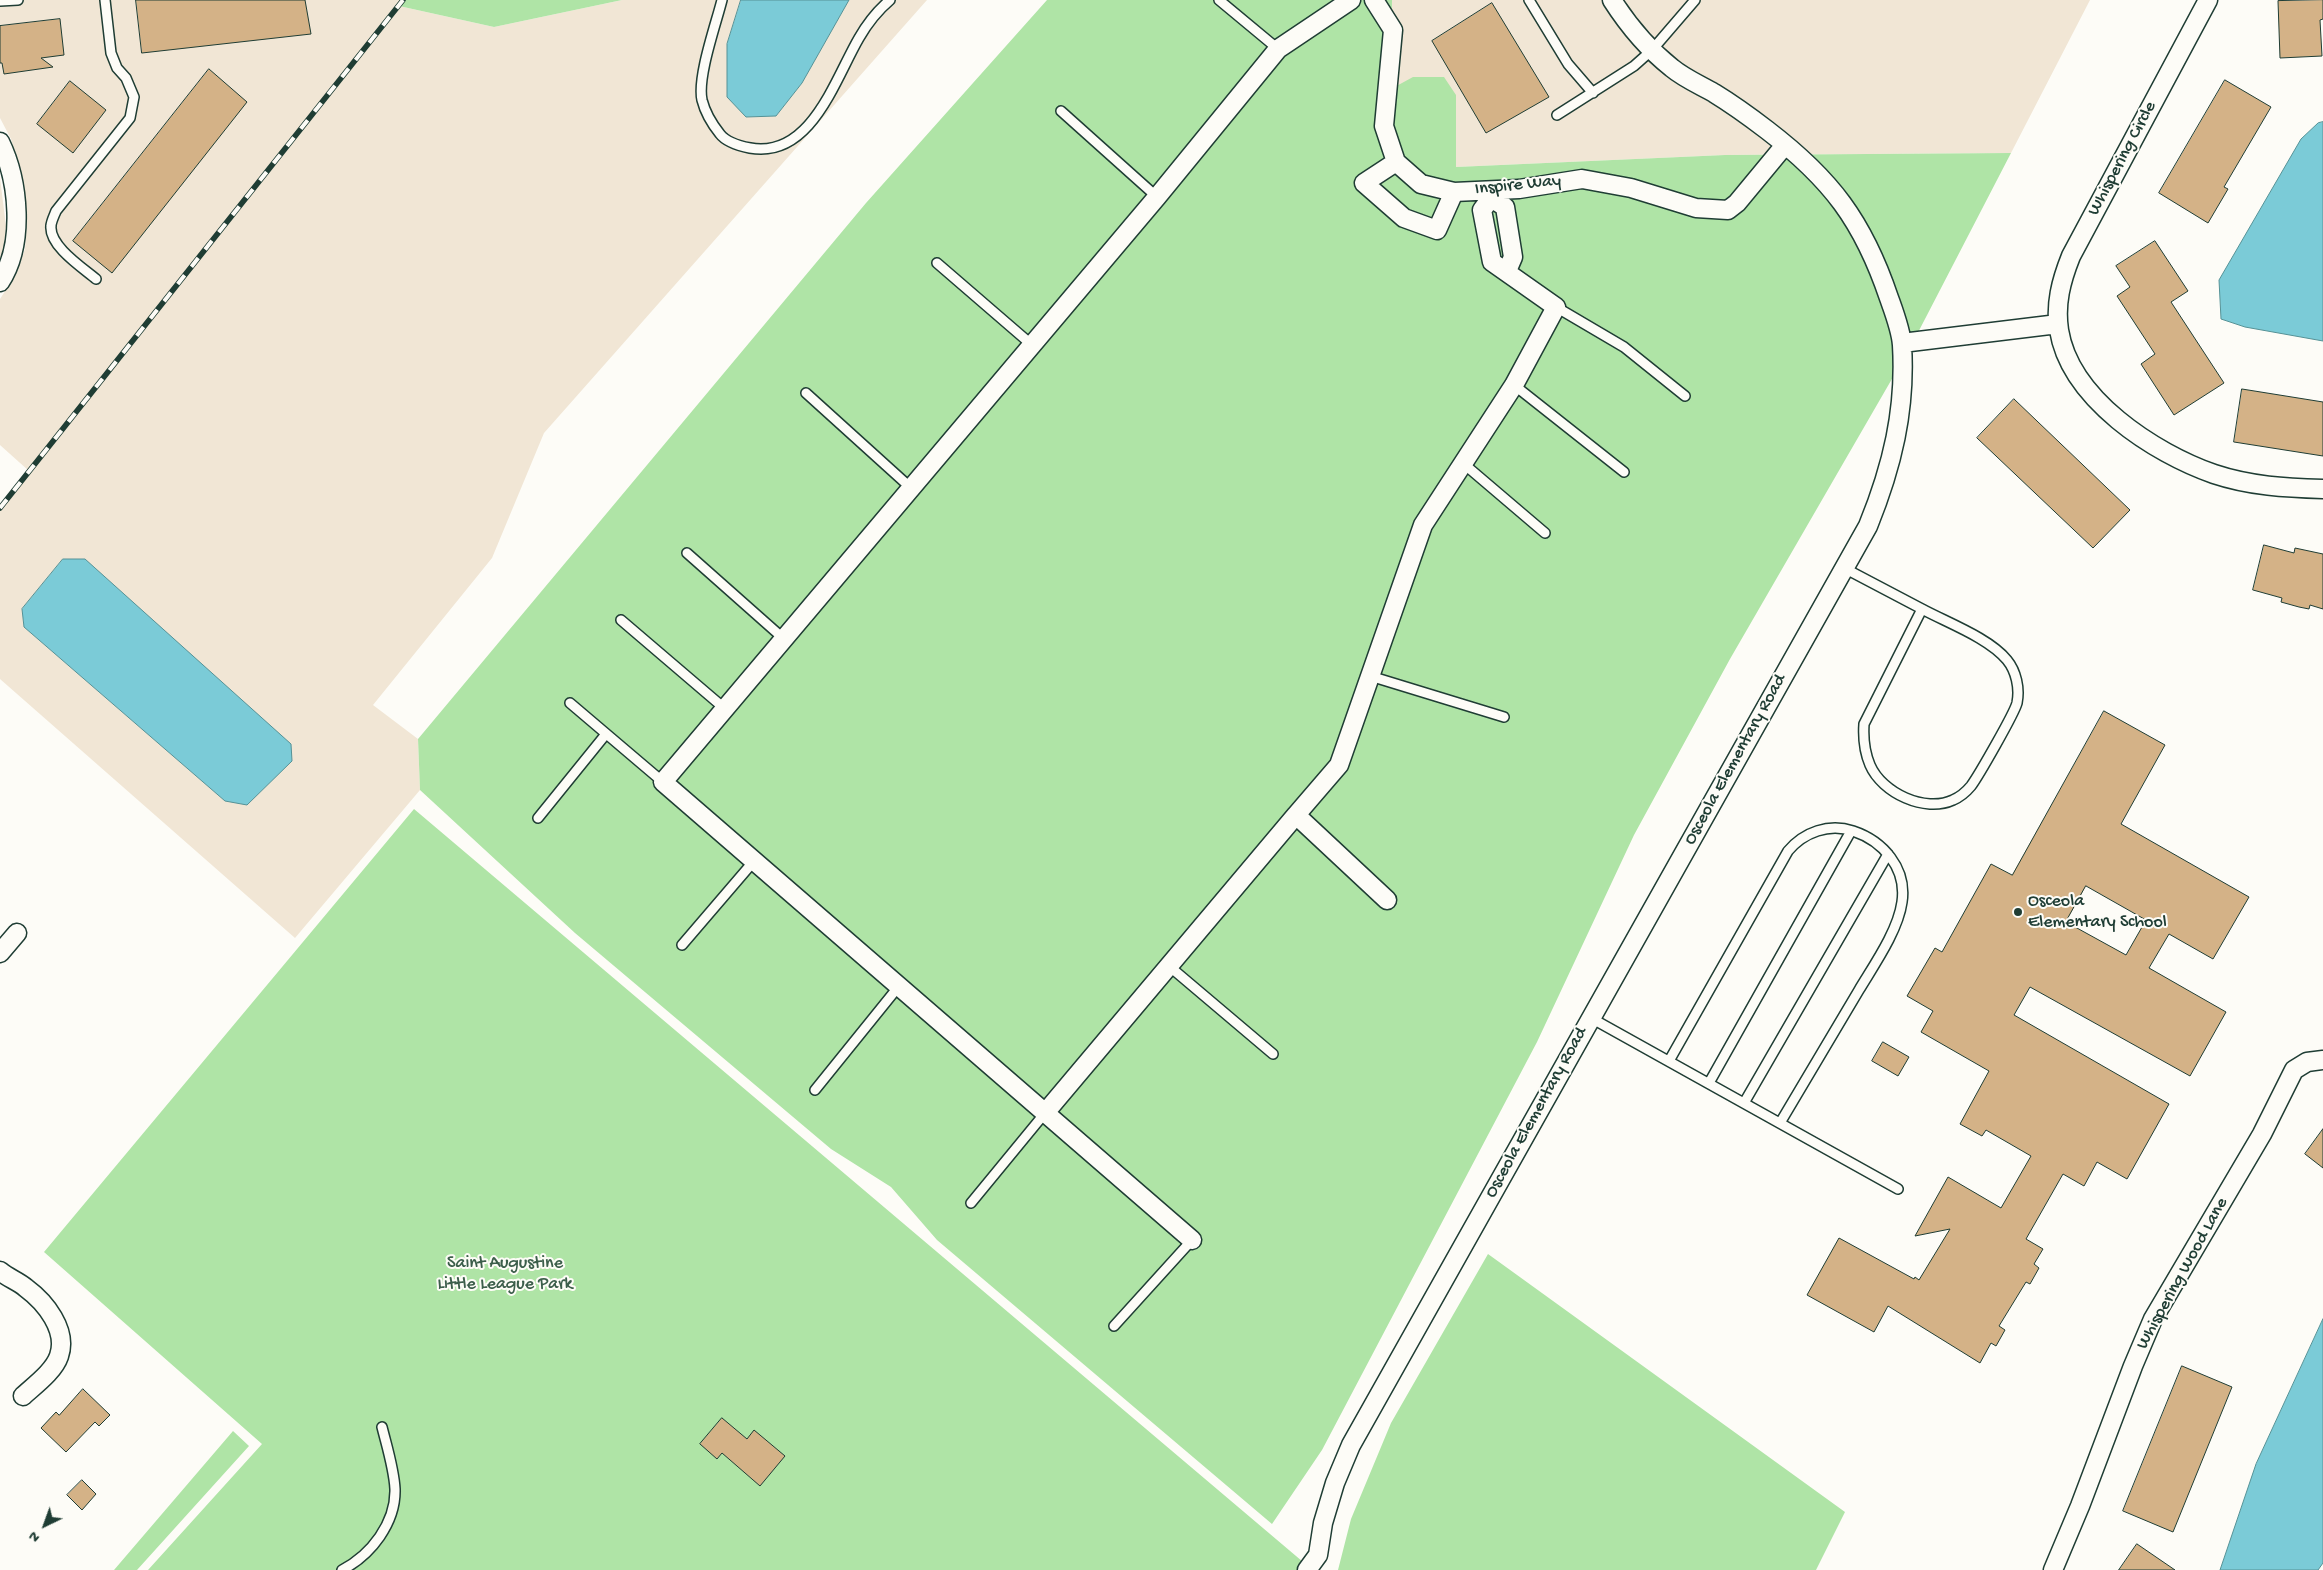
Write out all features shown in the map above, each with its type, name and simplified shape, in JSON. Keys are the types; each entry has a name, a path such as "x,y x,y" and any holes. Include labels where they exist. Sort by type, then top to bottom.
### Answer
{"street":[{"path":"1192,1240 663,782 1157,197 1278,49 1351,0"},
{"path":"1374,0 1393,30 1384,126 1396,162 1364,184 1404,218 1437,230 1454,192"},
{"name":"Osceola Elementary Road","path":"1307,1570 1318,1555 1323,1523 1335,1483 1351,1445 1868,526 1885,484 1894,452 1902,386 1902,343 1879,270 1864,237 1845,206 1823,178 1785,145 1721,98 1673,69 1652,50 1623,17 1612,0"},
{"name":"Whispering Circle","path":"2208,0 2071,256 2062,280 2058,303 2058,324 2067,356 2079,378 2097,400 2122,423 2149,442 2182,460 2215,474 2254,484 2282,488 2323,489"},
{"path":"0,142 10,171 17,225 14,249 6,272 0,282"},
{"name":"Inspire Way","path":"1396,162 1421,184 1454,192 1491,195 1582,178 1632,188 1696,208 1728,210 1738,203 1785,145"},
{"path":"1045,1113 1339,765 1424,525 1514,385 1556,307 1507,271 1513,257 1505,207 1491,195"},
{"path":"1902,343 2058,324"},
{"path":"1296,815 1387,900"},
{"path":"0,953 17,933"},
{"name":"Whispering Wood Lane","path":"2053,1570 2080,1506 2133,1366 2154,1319 2262,1134 2294,1070 2307,1062 2323,1060"},
{"path":"0,1271 26,1287 48,1307 60,1334 59,1356 44,1376 23,1396"}],"lane":[{"path":"0,1 18,0"},
{"path":"96,279 64,252 55,240 50,227 56,212 130,118 134,97 126,78 117,68 111,53 105,0"},
{"path":"722,0 705,65 702,99 711,122 722,136 740,146 758,150 780,146 799,135 805,129 816,116 839,80 858,38 878,11 890,0"},
{"path":"1219,0 1278,49"},
{"path":"1529,0 1568,64 1593,93"},
{"path":"1557,115 1621,76 1652,50 1695,0"},
{"path":"1061,110 1157,197"},
{"path":"938,263 1032,345"},
{"path":"1556,307 1624,347 1685,396"},
{"path":"1514,385 1624,472"},
{"path":"806,393 911,488"},
{"path":"1464,464 1546,532"},
{"path":"687,553 784,639"},
{"path":"1844,568 1922,609 1995,648 2008,661 2018,686 2016,705 1972,784 1952,801 1934,805 1917,802 1895,792 1881,781 1870,767 1863,741 1864,724 1922,609"},
{"path":"621,620 724,708"},
{"path":"1370,676 1504,717"},
{"path":"570,703 663,782"},
{"path":"538,818 606,734"},
{"path":"1669,1061 1788,851 1801,838 1817,830 1844,828 1880,845 1900,874 1903,900 1901,909 1886,945 1780,1123"},
{"path":"1709,1083 1851,830"},
{"path":"1744,1103 1888,854"},
{"path":"682,945 754,861"},
{"path":"1169,966 1273,1054"},
{"path":"815,1090 899,986"},
{"path":"1591,1018 1898,1189"},
{"path":"971,1202 1045,1113"},
{"path":"1114,1326 1192,1240"},
{"path":"342,1570 355,1564 376,1544 388,1523 395,1489 382,1427"}],"shaded area":[{"path":"0,0 404,0 399,6 494,27 622,0 741,0 727,44 746,117 776,116 802,83 849,0 927,0 544,433 492,558 373,705 418,739 420,790 295,938 0,679 0,508 29,471 0,445 0,299 16,274 25,249 27,223 20,168 11,139 0,118","holes":["22,609 225,801 24,627"]},
{"path":"1392,0 2090,0 2011,153 1725,155 1456,167 1456,95 1391,90"},
{"path":"0,178 6,226 4,248 0,259"}],"green space":[{"path":"404,0 622,0 494,27 399,6"},
{"path":"1047,0 1392,0 1391,89 1413,77 1444,77 1456,95 1456,167 1725,155 2011,153 1911,346 1730,659 1634,835 1537,1042 1322,1450 1272,1524 937,1240 891,1187 831,1149 575,933 420,790 418,739 866,203"},
{"name":"Saint Augustine Little League Park","path":"414,809 1309,1567 1307,1570 148,1570 262,1444 44,1252"},
{"path":"1488,1254 1845,1512 1816,1570 1338,1570 1351,1519 1391,1423"},
{"path":"233,1431 249,1446 137,1570 114,1570"}],"water":[{"path":"741,0 849,0 802,83 776,116 746,117 727,97 727,44"},
{"path":"2323,122 2323,341 2245,327 2221,319 2219,280 2301,139 2318,123"},
{"path":"63,559 85,559 291,744 292,761 247,805 225,801 24,627 22,609"},
{"path":"2323,1319 2323,1563 2318,1570 2220,1570 2256,1464"}],"building":[{"path":"136,0 305,0 311,34 142,53"},
{"path":"2323,0 2323,19 2320,20 2322,56 2280,58 2278,1"},
{"path":"1492,3 1549,97 1486,133 1432,41"},
{"path":"60,19 64,55 41,58 53,67 4,74 2,63 0,63 0,26"},
{"path":"209,69 247,102 112,273 73,241"},
{"path":"2225,80 2271,107 2224,187 2228,189 2208,223 2159,193"},
{"path":"70,81 106,110 73,153 37,124"},
{"path":"2155,241 2188,291 2171,302 2224,383 2174,415 2141,364 2155,354 2117,296 2130,287 2116,266"},
{"path":"2242,389 2323,402 2323,456 2234,442"},
{"path":"2014,399 2130,510 2093,548 1977,438"},
{"path":"2264,545 2294,553 2295,548 2323,554 2323,609 2310,605 2309,609 2299,607 2281,602 2282,598 2253,590"},
{"path":"2104,711 2165,745 2121,824 2249,897 2213,959 2169,934 2149,968 2226,1012 2190,1076 2030,987 2014,1015 2169,1104 2127,1179 2097,1162 2084,1186 2063,1174 2026,1239 2043,1249 2034,1264 2039,1268 2030,1284 2026,1282 1999,1326 2005,1330 1996,1346 1991,1343 1980,1363 1888,1306 1874,1332 1807,1295 1839,1238 1919,1280 1950,1229 1915,1236 1948,1177 2001,1208 2031,1156 1986,1130 1982,1136 1960,1124 1989,1071 1921,1032 1933,1011 1907,996 1935,948 1942,952 1991,864 2012,875","holes":["2086,886 2146,920 2126,955 2066,922"]},
{"path":"1883,1042 1909,1057 1898,1076 1872,1061"},
{"path":"2323,1129 2323,1168 2305,1154"},
{"path":"2182,1366 2232,1387 2173,1532 2123,1511"},
{"path":"83,1389 110,1415 99,1426 95,1422 66,1452 41,1428 56,1412 59,1415"},
{"path":"722,1418 747,1439 754,1430 785,1456 760,1486 722,1453 717,1459 700,1444"},
{"path":"82,1480 96,1494 82,1510 67,1495"},
{"path":"2137,1544 2175,1570 2119,1570"}],"railway":[{"path":"0,508 403,0"}],"place":[{"name":"Osceola Elementary School","path":"2018,912"}]}
